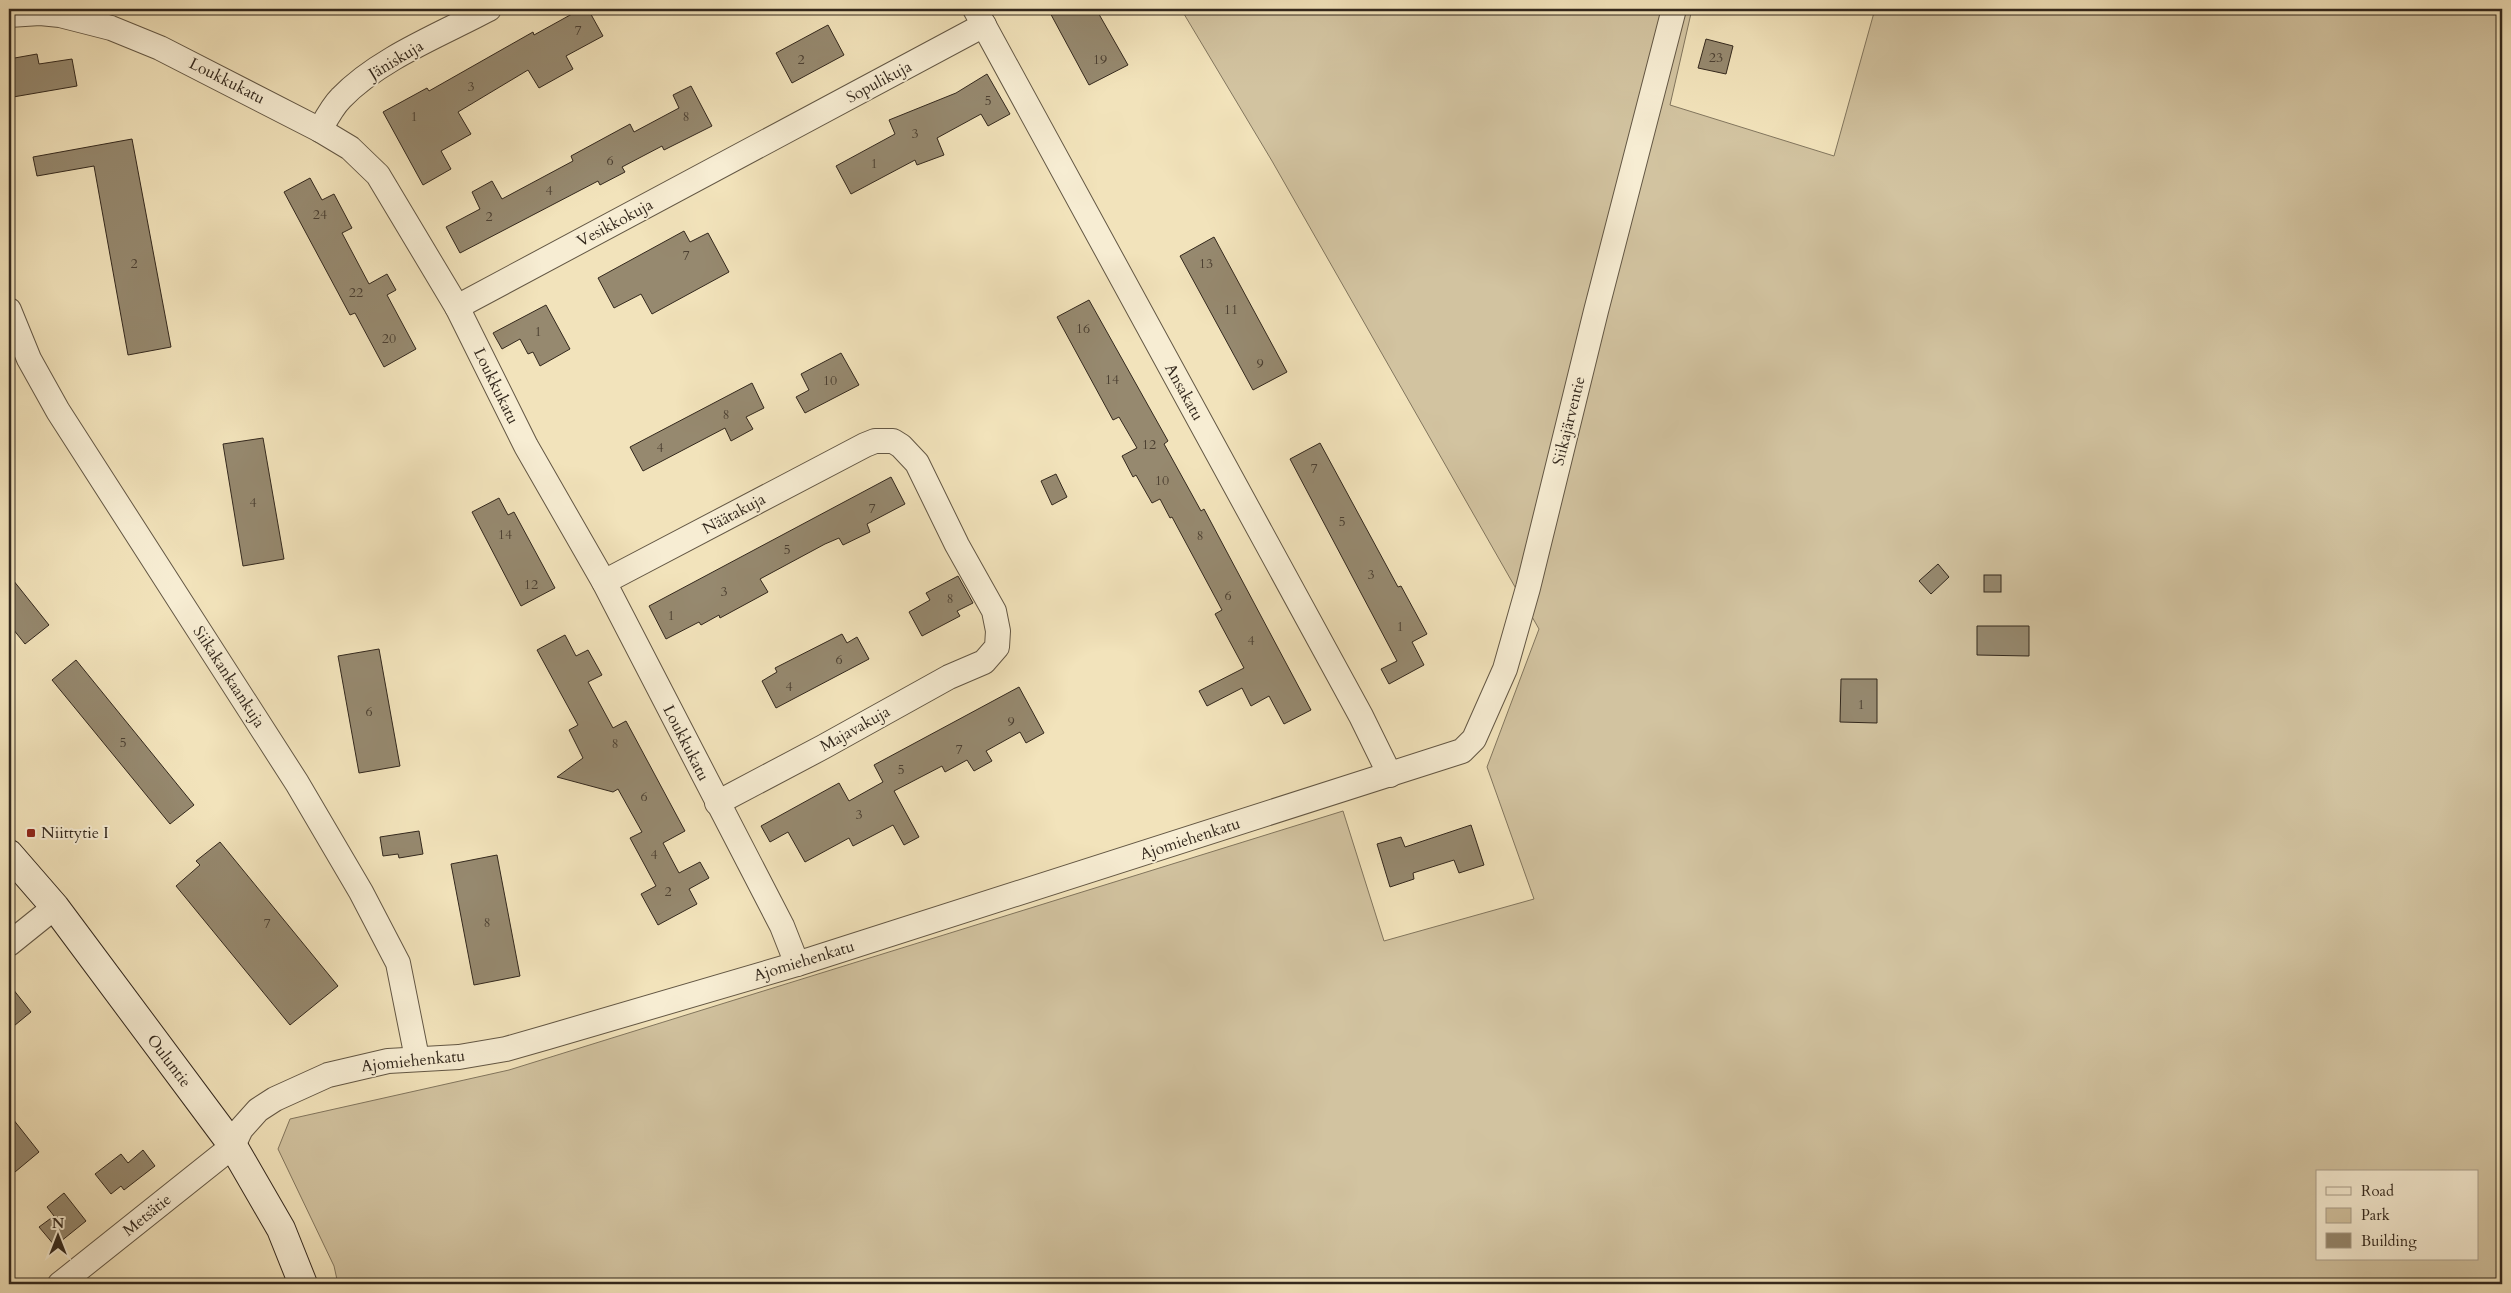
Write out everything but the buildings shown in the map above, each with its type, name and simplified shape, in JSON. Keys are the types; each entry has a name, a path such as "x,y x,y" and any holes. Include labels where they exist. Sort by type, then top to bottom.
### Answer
{"street":[{"name":"Jäniskuja","path":"320,130 337,103 355,86 388,63 489,9"},
{"name":"Siikajärventie","path":"1390,775 1462,751 1468,746 1474,739 1505,669 1528,588 1596,311 1674,9"},
{"name":"Loukkukatu","path":"9,15 40,13 60,15 111,28 194,64 320,130 350,148 378,175 456,307 526,446 604,582 782,926 797,964"},
{"name":"Ansakatu","path":"980,17 1361,716 1390,775"},
{"name":"Sopulikuja","path":"774,138 980,17"},
{"name":"Vesikkokuja","path":"456,307 774,138"},
{"name":"Siikakankaankuja","path":"9,310 29,359 58,411 297,783 365,899 398,963 417,1058"},
{"name":"Näätakuja","path":"604,582 865,445 876,441 893,441 905,450 917,464 957,545 994,611 998,640 993,654"},
{"name":"Majavakuja","path":"717,802 816,751 949,677 978,665 993,654"},
{"name":"Ajomiehenkatu","path":"233,1146 248,1120 258,1110 290,1091 328,1075 352,1068 417,1058 459,1057 506,1048 797,964 1390,775"},
{"name":"Ouluntie","path":"9,854 55,907 233,1146 281,1229 304,1284"},
{"path":"9,944 55,907"},
{"name":"Metsätie","path":"60,1284 233,1146"}],"green space":[{"path":"1181,9 1692,9 1670,105 1834,156 1875,9 2502,9 2502,1284 338,1284 334,1266 278,1149 290,1119 509,1070 1343,811 1384,941 1534,899 1487,767 1539,629 1272,161"}],"place":[{"name":"Niittytie I","path":"31,833"}]}
